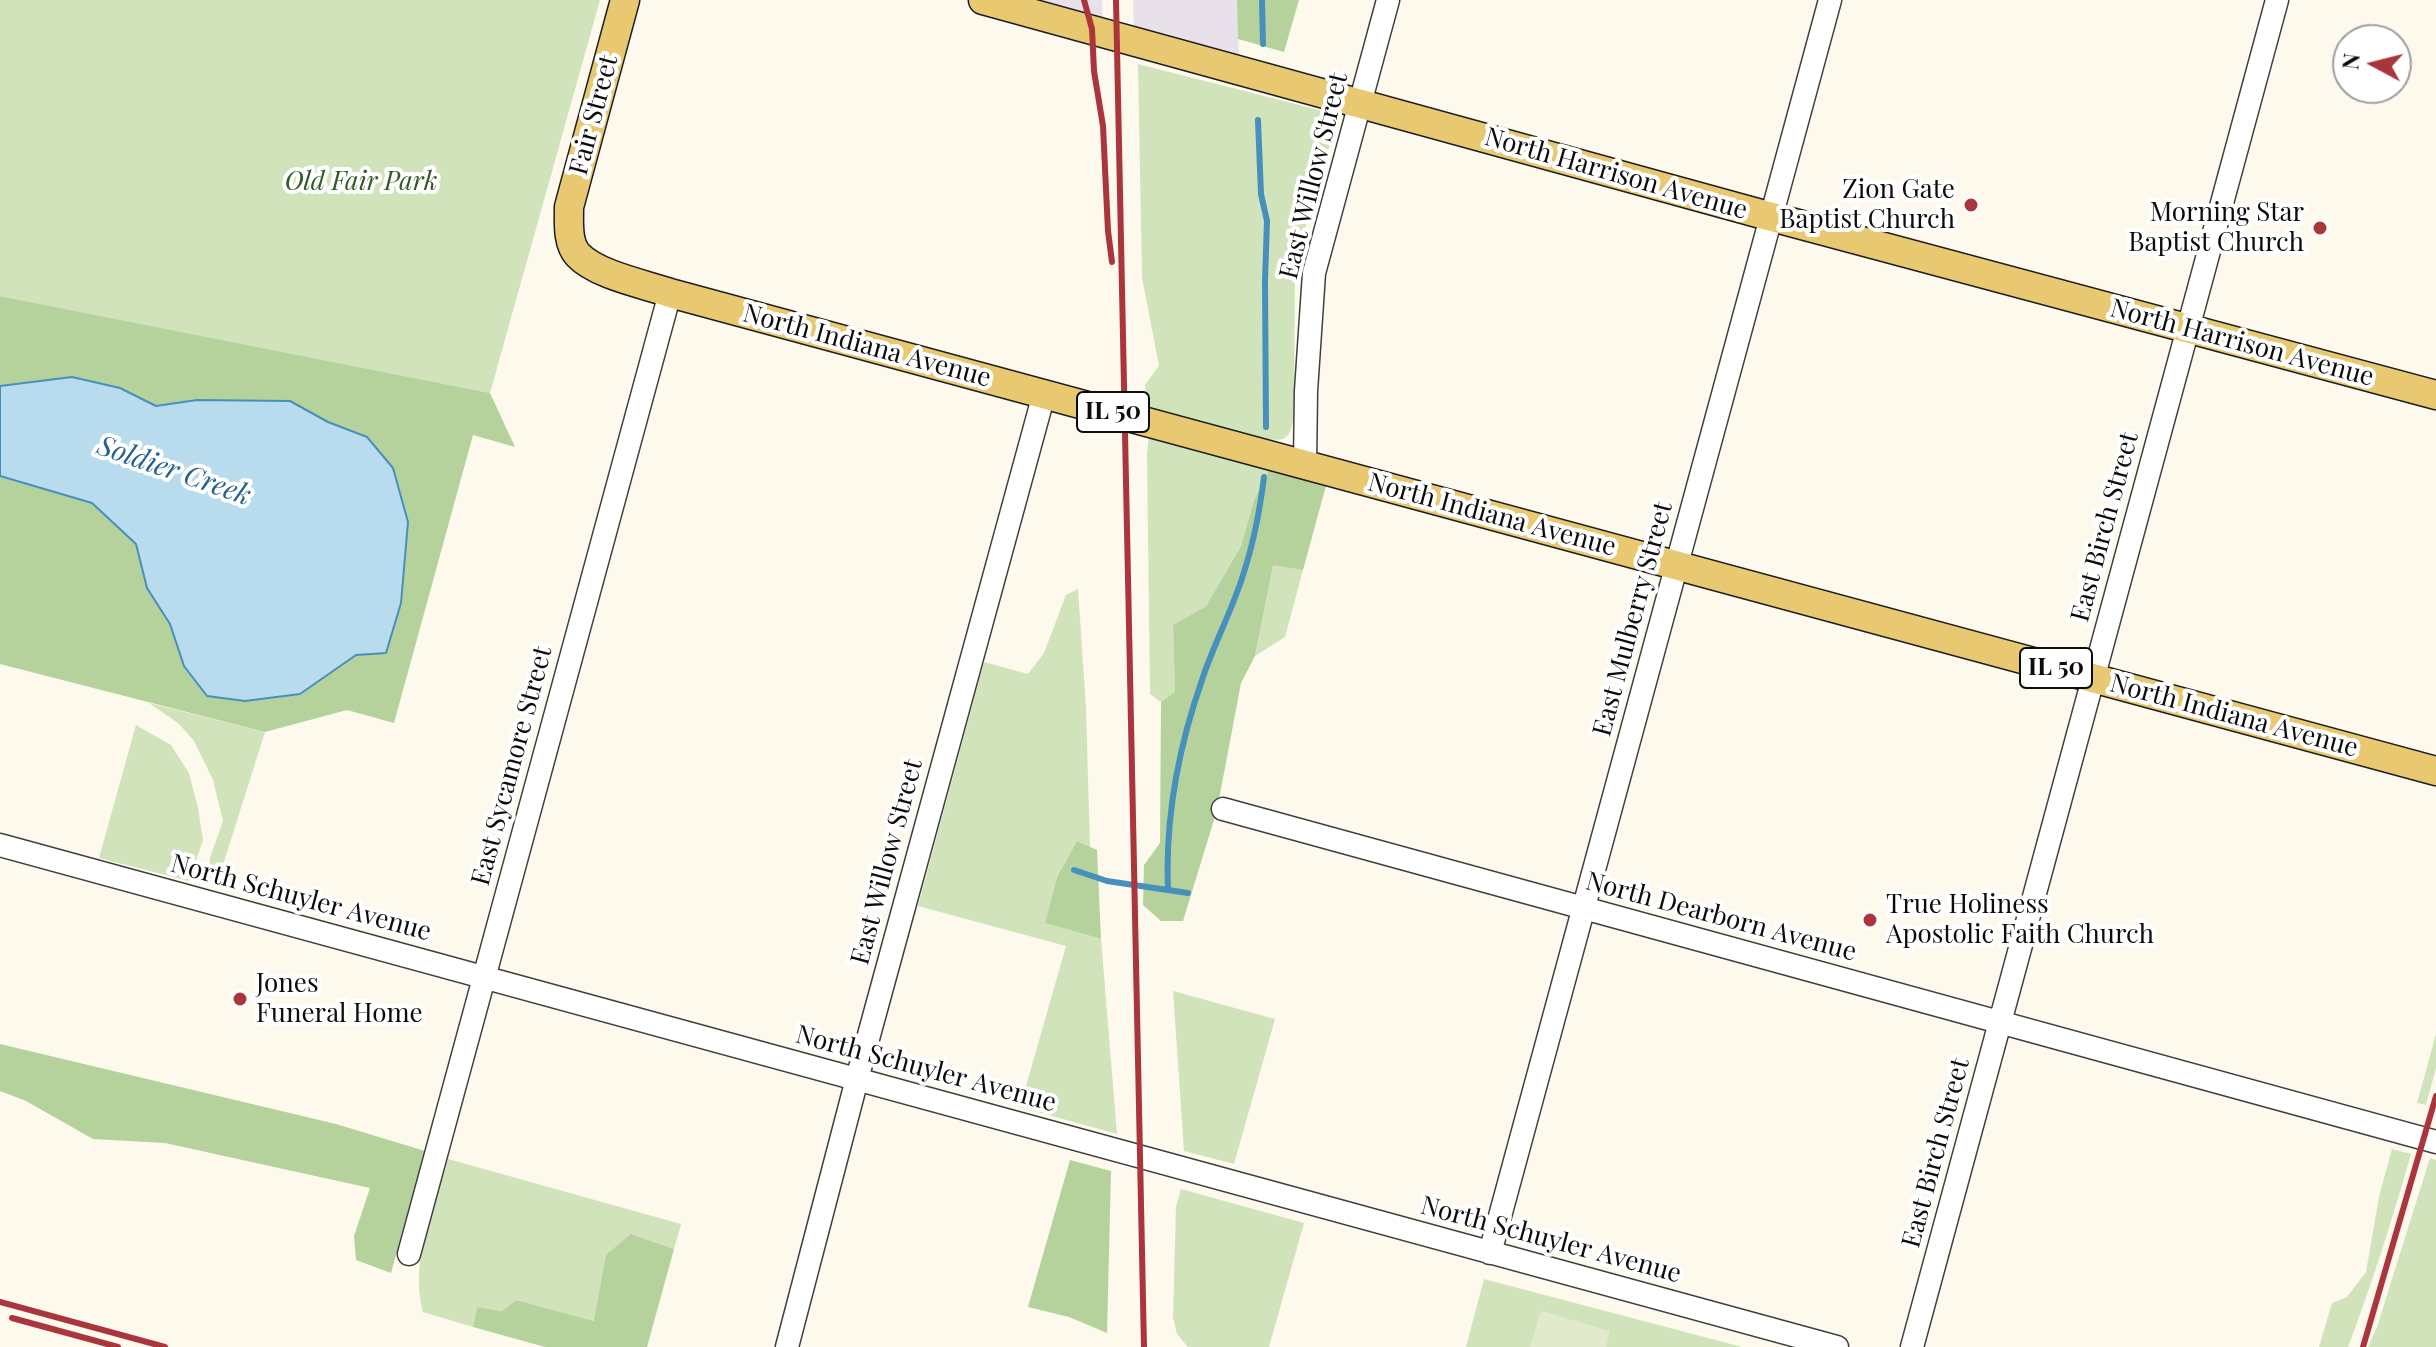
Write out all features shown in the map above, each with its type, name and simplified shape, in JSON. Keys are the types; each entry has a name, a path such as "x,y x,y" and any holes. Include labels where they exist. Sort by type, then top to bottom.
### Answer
{"main road":[{"name":"Fair Street","path":"568,231 569,207 625,0"},
{"name":"North Harrison Avenue","path":"983,0 1772,217 2436,395"},
{"name":"North Indiana Avenue","path":"568,231 576,253 597,268 670,293 2436,771"}],"street":[{"name":"East Willow Street","path":"1305,464 1306,391 1314,273 1388,0"},
{"name":"East Mulberry Street","path":"1490,1253 1830,0"},
{"name":"East Birch Street","path":"1912,1347 2277,0"},
{"name":"East Sycamore Street","path":"409,1254 670,293"},
{"name":"East Willow Street","path":"787,1347 1044,394"},
{"name":"North Dearborn Avenue","path":"1223,809 2436,1142"},
{"name":"North Schuyler Avenue","path":"0,845 1837,1347"}],"shaded area":[{"path":"1025,0 1102,0 1103,21"},
{"path":"1133,0 1237,0 1239,58 1134,29"}],"green space":[{"name":"Old Fair Park","path":"0,0 600,0 490,393 0,296"},
{"path":"1237,0 1299,0 1284,52 1238,39"},
{"path":"1138,64 1323,111 1331,119 1332,137 1295,263 1294,413 1291,430 1285,438 1258,438 1148,407 1145,385 1159,366 1142,277"},
{"path":"0,296 490,393 515,447 473,435 394,723 347,710 265,732 0,664 0,476 92,503 136,544 147,588 170,624 184,666 207,696 300,694 356,655 386,652 401,603 408,522 393,468 367,437 328,422 290,401 197,400 156,406 120,388 72,377 0,386"},
{"path":"1149,435 1270,468 1254,500 1241,546 1206,606 1173,625 1175,692 1161,702 1150,694"},
{"path":"1270,468 1327,482 1303,570 1273,565 1255,656 1241,683 1217,810 1183,921 1161,921 1143,905 1144,865 1160,843 1161,702 1175,692 1173,625 1206,606 1241,546 1254,500"},
{"path":"1273,564 1303,570 1285,637 1255,656"},
{"path":"1078,589 1086,708 1090,847 1077,841 1057,877 1045,923 1101,939 1117,1134 1020,1107 1066,946 918,906 984,662 1028,674 1044,653 1066,595"},
{"path":"149,703 265,732 216,887 209,882 210,858 223,821 213,780 194,741 178,723"},
{"path":"136,725 171,745 189,773 203,840 189,881 99,858"},
{"path":"1077,841 1097,850 1101,939 1045,923 1057,877"},
{"path":"1173,991 1275,1019 1234,1164 1184,1151"},
{"path":"2436,1034 2436,1068 2426,1105 2417,1103"},
{"path":"0,1044 336,1124 425,1151 391,1273 356,1260 354,1236 370,1188 165,1143 93,1139 26,1101 0,1091"},
{"path":"2392,1149 2411,1154 2357,1323 2348,1347 2319,1347 2332,1303 2347,1297 2366,1272 2379,1197"},
{"path":"2430,1158 2436,1160 2436,1347 2368,1347 2377,1327"},
{"path":"448,1159 681,1224 674,1249 631,1234 594,1321 516,1300 502,1311 477,1307 473,1327 423,1312 419,1293 421,1254"},
{"path":"1070,1160 1111,1171 1107,1333 1069,1317 1028,1307"},
{"path":"1181,1189 1304,1223 1269,1347 1188,1347 1177,1334 1173,1317 1176,1207"},
{"path":"631,1234 674,1249 647,1347 545,1347 473,1327 477,1307 502,1311 516,1300 594,1321 606,1255"},
{"path":"1484,1279 1742,1347 1466,1347"},
{"path":"1541,1311 1610,1331 1606,1347 1530,1347"}],"water":[{"path":"72,377 120,388 156,406 197,400 290,401 328,422 367,437 393,468 408,522 401,603 386,653 356,655 300,694 245,701 207,696 184,666 170,624 147,588 136,544 92,503 0,476 0,386"}],"waterway":[{"path":"1262,0 1263,44"},
{"path":"1258,120 1261,194 1267,221 1266,427"},
{"path":"1168,889 1171,809 1180,756 1202,680 1248,560 1264,477"},
{"name":"Soldier Creek","path":"1074,870 1107,881 1188,893"}],"railway":[{"path":"1084,0 1092,29 1094,71 1103,126 1112,262"},
{"path":"1116,0 1144,1347"},
{"path":"2363,1347 2436,1096"},
{"path":"0,1302 165,1347"},
{"path":"12,1318 118,1347"}],"place":[{"name":"Zion Gate Baptist Church","path":"1971,205"},
{"name":"Morning Star Baptist Church","path":"2320,228"},
{"name":"True Holiness Apostolic Faith Church","path":"1870,920"},
{"name":"Jones Funeral Home","path":"240,999"}]}
